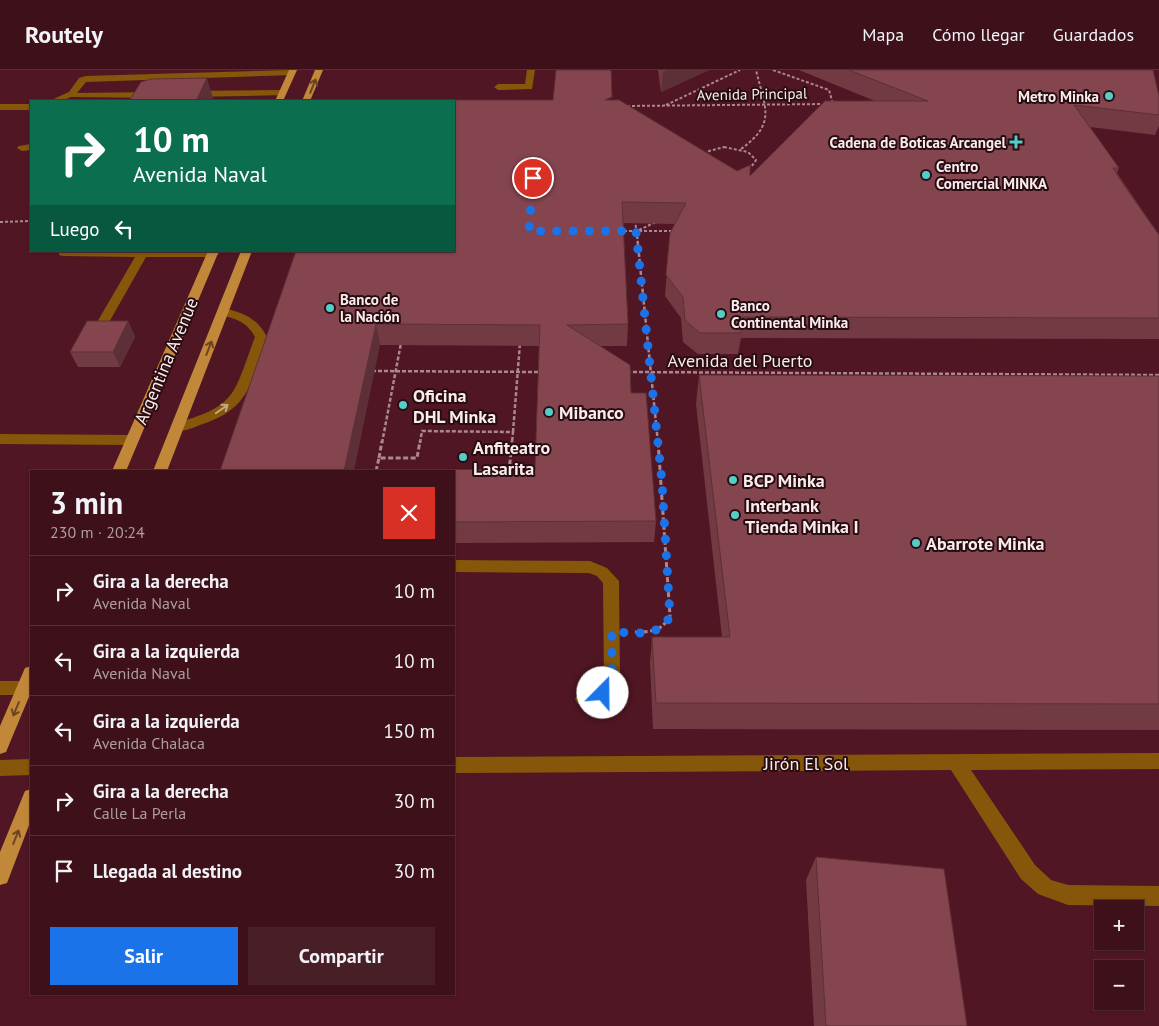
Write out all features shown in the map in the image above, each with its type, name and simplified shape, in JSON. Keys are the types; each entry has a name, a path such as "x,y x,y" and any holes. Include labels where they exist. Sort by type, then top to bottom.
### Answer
{"main road":[{"path":"306,100 319,70"},
{"path":"281,97 292,72"},
{"name":"Argentina Avenue","path":"119,470 214,252"},
{"name":"Argentina Avenue","path":"160,470 247,252"},
{"path":"0,746 28,680"},
{"path":"0,876 30,800"}],"street":[{"path":"498,87 529,87 531,70"},
{"path":"57,100 72,94 82,80 86,79 292,72"},
{"path":"192,75 182,95 281,97"},
{"path":"72,94 75,96 163,95"},
{"path":"0,107 30,107"},
{"path":"63,253 214,252"},
{"path":"102,324 143,253"},
{"path":"178,427 207,419 225,408 239,395 260,337 256,326 244,317 223,312"},
{"path":"0,439 132,440"},
{"path":"455,566 590,567 602,572 611,581 612,680 603,693 584,699"},
{"path":"0,688 28,680"},
{"name":"Jirón El Sol","path":"455,765 1159,761"},
{"path":"956,762 1028,872 1045,887 1068,895 1159,896"},
{"path":"0,768 30,767"}],"path":[{"path":"664,106 740,70"},
{"path":"741,149 748,152 756,160 751,168 744,171 718,171 711,168 704,159 705,155 716,148 741,149 760,135 765,128 767,120 756,70"},
{"name":"Avenida Principal","path":"623,106 833,104 829,90 773,70"},
{"path":"612,632 654,632 665,626 670,616 662,482 634,213"},
{"path":"0,222 30,221"},
{"path":"636,231 658,221"},
{"path":"616,231 681,231"},
{"path":"376,470 403,334"},
{"path":"508,480 521,334"},
{"path":"368,371 546,372"},
{"name":"Avenida del Puerto","path":"622,372 1159,375"},
{"path":"379,458 417,458 422,431 513,432"}],"building":[{"path":"556,70 611,70 612,97 605,100 619,100 737,171 750,165 750,176 825,101 928,101 849,70 1153,70 1159,96 1159,115 1074,105 1119,168 1113,168 1159,235 1159,318 738,317 741,333 700,333 685,320 683,297 666,275 670,233 686,203 622,202 628,324 567,325 630,365 631,393 646,393 656,521 455,522 455,470 388,470 535,469 540,325 376,324 344,470 220,470 296,252 455,252 455,100 553,100"},
{"path":"207,78 196,100 130,100 141,82 151,79"},
{"path":"87,321 128,321 113,352 70,352"},
{"path":"699,375 1159,376 1159,704 656,703 652,637 730,637"},
{"path":"816,857 944,869 967,1026 826,1026"}],"place":[{"name":"Metro Minka","path":"1109,96"},
{"name":"Cadena de Boticas Arcangel","path":"1016,142"},
{"name":"Centro Comercial MINKA","path":"926,175"},
{"name":"Banco de la Nación","path":"330,308"},
{"name":"Banco Continental Minka","path":"721,314"},
{"name":"Oficina DHL Minka","path":"403,405"},
{"name":"Mibanco","path":"549,412"},
{"name":"Anfiteatro Lasarita","path":"463,457"},
{"name":"BCP Minka","path":"733,480"},
{"name":"Interbank Tienda Minka I","path":"735,515"},
{"name":"Abarrote Minka","path":"916,543"}],"route":[{"path":"533,178 529,231 636,231 662,482 670,616 665,626 654,632 612,632 612,680 603,693"}]}
